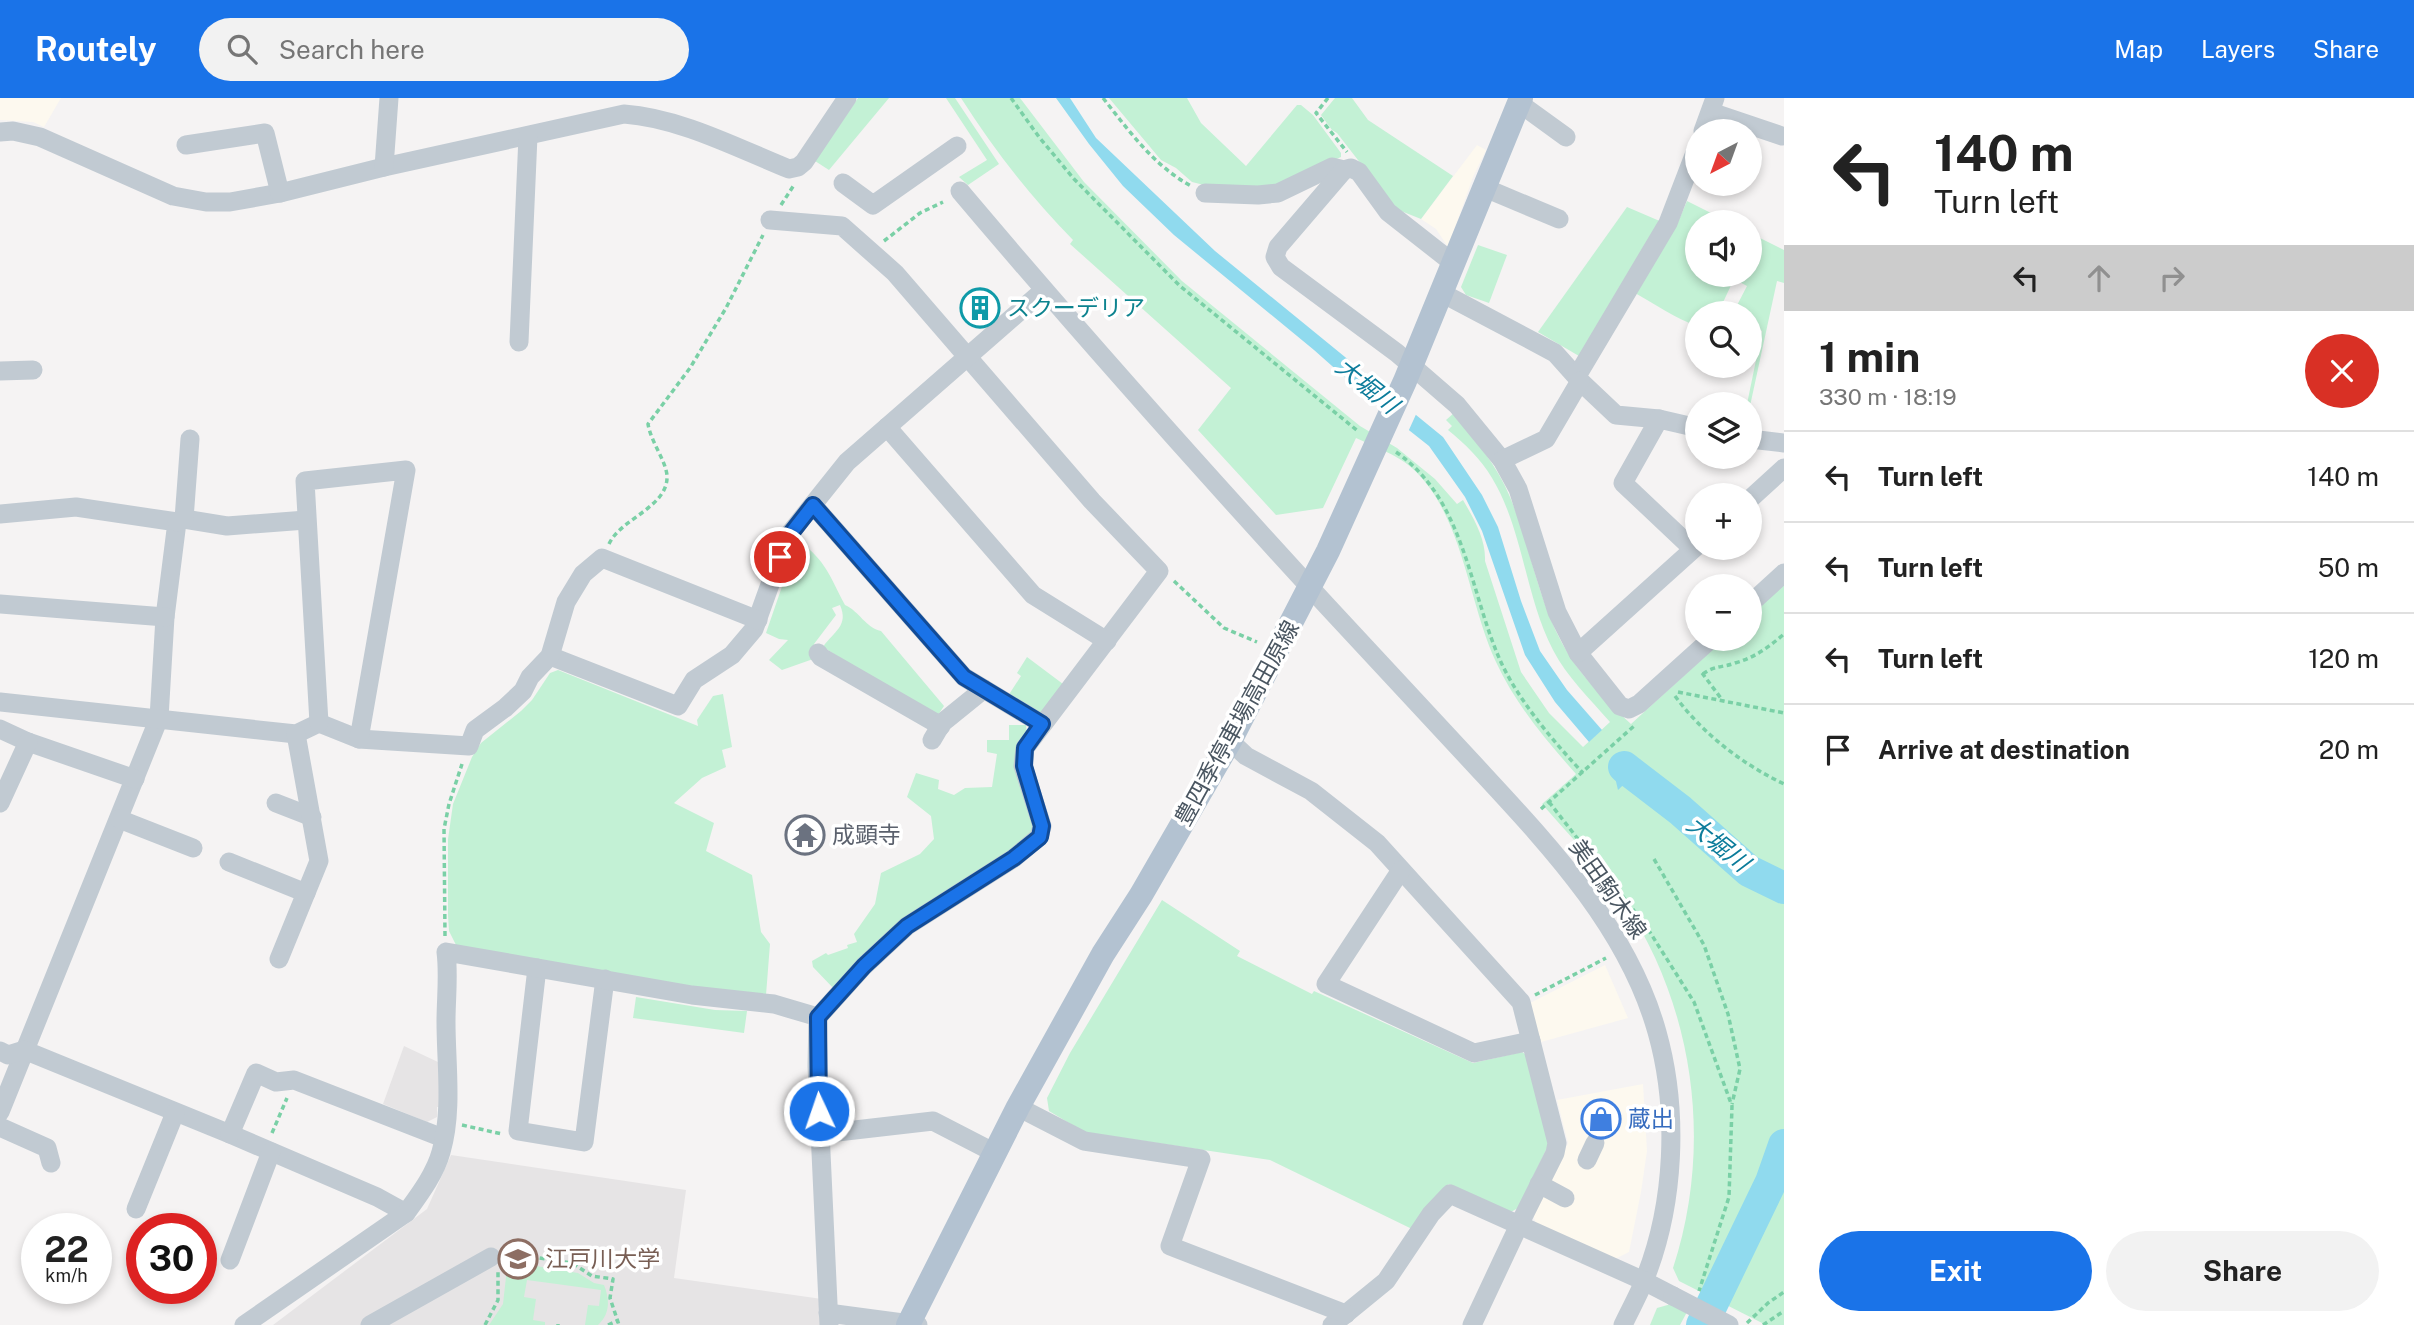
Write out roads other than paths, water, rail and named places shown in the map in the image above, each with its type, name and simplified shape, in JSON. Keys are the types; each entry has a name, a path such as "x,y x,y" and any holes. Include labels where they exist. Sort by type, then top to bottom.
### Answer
{"main road":[{"name":"豊四季停車場高田原線","path":"912,1324 1018,1107 1103,954 1141,895 1230,741 1310,587 1408,374 1520,101"}],"street":[{"path":"384,167 389,98"},
{"path":"0,132 13,131 40,137 173,196 205,202 230,202 280,193 624,114 642,107 667,121 789,169 804,162 847,98"},
{"path":"1520,101 1566,137"},
{"path":"1713,105 1782,136"},
{"path":"186,145 265,133 280,193"},
{"path":"519,342 528,135"},
{"path":"843,183 873,205 957,146"},
{"path":"1205,193 1278,193 1332,167 1359,172 1388,212 1453,263"},
{"path":"1347,169 1278,247 1275,257 1281,267 1397,353 1408,374 1457,405 1502,460 1518,489 1557,612 1578,653 1620,706 1629,709 1639,704 1698,651"},
{"path":"1502,460 1546,439 1668,223 1685,179"},
{"path":"1485,188 1559,219"},
{"name":"美田駒木線","path":"952,196 1044,290 1310,587 1527,821 1608,925 1628,961 1657,1032 1669,1105 1668,1179 1660,1230 1644,1281 1623,1325"},
{"path":"770,220 842,226 895,273 1092,501 1159,571 1025,748 1024,766 1042,826 1040,837 1014,858 907,926 864,966 818,1017 817,1066 829,1319 912,1324"},
{"path":"550,656 678,706 694,680 732,655 754,629 788,537 847,462 1044,290"},
{"path":"1440,292 1555,353 1616,415 1658,419 1685,425"},
{"path":"0,371 33,370"},
{"path":"1658,419 1623,483 1685,538"},
{"path":"887,426 1032,595 1107,641"},
{"path":"0,1112 159,718 165,617 181,520 190,439"},
{"path":"1762,440 1784,443"},
{"path":"1762,488 1784,468"},
{"path":"320,723 305,481 406,470 359,739"},
{"path":"813,505 964,677 1042,724"},
{"path":"0,514 76,507 227,526 306,520"},
{"path":"1578,653 1685,556"},
{"path":"0,702 296,734 320,723 359,739 469,746 475,730 505,709 550,656 566,602 583,574 602,558 758,620"},
{"path":"1762,593 1784,573"},
{"path":"0,604 165,617"},
{"path":"818,653 936,733 984,689"},
{"path":"0,729 28,742 135,779"},
{"path":"279,959 319,861 296,734"},
{"path":"1230,741 1246,756 1311,791 1377,843 1521,1002 1558,1143 1472,1325"},
{"path":"0,803 28,742"},
{"path":"276,803 312,817"},
{"path":"119,819 193,848"},
{"path":"229,862 306,893"},
{"path":"1401,870 1326,984 1474,1053 1531,1041"},
{"path":"244,1325 406,1213 422,1192 441,1153 445,1130 448,972 446,952 692,995 774,1004 818,1017"},
{"path":"537,968 518,1131 584,1142 605,979"},
{"path":"0,1051 8,1055 24,1050 230,1134 377,1197 406,1213"},
{"path":"230,1134 256,1073 276,1082 289,1080 445,1130"},
{"path":"1018,1107 1084,1141 1201,1159 1170,1246 1339,1319 1386,1281 1431,1214 1450,1194 1673,1296 1739,1323"},
{"path":"136,1209 175,1112"},
{"path":"820,1134 933,1121 995,1153"},
{"path":"0,1127 47,1148 51,1163"},
{"path":"230,1260 268,1151"},
{"path":"1539,1184 1565,1198"},
{"path":"370,1325 491,1257"}],"water":[{"path":"1056,98 1070,98 1096,138 1215,251 1443,437 1482,495 1498,527 1540,651 1567,690 1602,730 1589,742 1555,702 1525,655 1482,531 1465,497 1429,446 1174,235 1123,186"},
{"path":"1628,760 1644,765 1618,790 1614,773"},
{"path":"1772,1203 1722,1302 1707,1295 1745,1216"}],"waterway":[{"name":"大堀川","path":"1624,767 1680,810 1749,871 1784,888"},
{"name":"大堀川","path":"1702,1325 1771,1182 1784,1145"}],"place":[{"name":"スクーデリア","path":"980,308"},
{"name":"成顕寺","path":"805,835"},
{"name":"蔵出","path":"1601,1119"},
{"name":"江戸川大学","path":"518,1259"}]}
